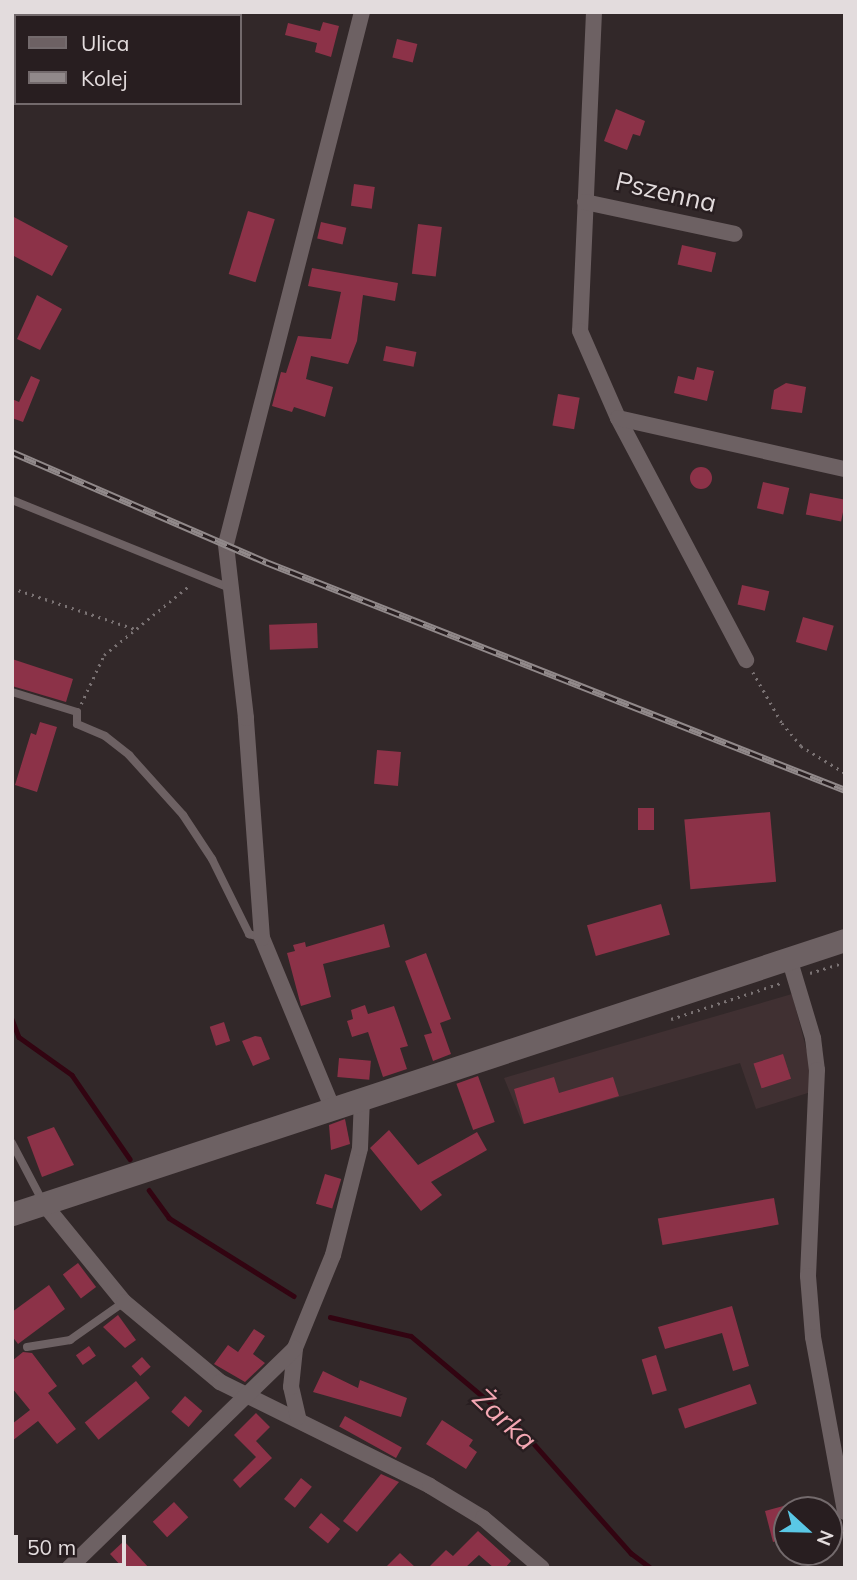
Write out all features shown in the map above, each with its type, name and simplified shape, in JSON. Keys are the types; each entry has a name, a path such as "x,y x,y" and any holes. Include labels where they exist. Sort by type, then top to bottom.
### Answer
{"main road":[{"path":"12,1214 845,940"}],"street":[{"path":"332,1107 262,938 227,528 300,268 362,12"},
{"path":"594,12 580,331 618,418 746,660"},
{"name":"Pszenna","path":"585,202 735,234"},
{"path":"618,418 845,468"},
{"path":"789,958 813,1038 817,1070 808,1276 815,1350 845,1512"},
{"path":"298,1417 291,1387 295,1348 333,1255 360,1148 362,1099"},
{"path":"44,1204 124,1303 220,1382 298,1417 484,1518 541,1568"},
{"path":"69,1568 249,1397 295,1348"}],"lane":[{"path":"12,500 231,589"},
{"path":"12,692 77,712 77,724 104,736 129,755 183,815 212,859 249,934 262,938"},
{"path":"12,1143 44,1204"},
{"path":"27,1347 70,1340 124,1303"}],"path":[{"path":"77,712 104,655 201,576"},
{"path":"12,588 138,630"},
{"path":"746,660 788,731 822,761 845,773"}],"shaded area":[{"path":"792,994 811,1067 811,1092 756,1109 740,1063 523,1124 504,1078"}],"building":[{"path":"323,22 339,26 331,57 315,52 317,43 285,35 288,23 320,31"},
{"path":"397,39 417,44 413,63 392,57"},
{"path":"616,109 645,121 640,136 633,134 627,150 604,141"},
{"path":"354,184 375,187 372,209 351,206"},
{"path":"248,211 275,219 255,282 229,274"},
{"path":"12,216 68,246 52,276 12,255"},
{"path":"321,222 346,228 343,244 317,239"},
{"path":"418,224 442,227 436,277 412,274"},
{"path":"682,245 716,253 712,272 678,264"},
{"path":"312,268 398,283 395,301 363,295 357,341 348,364 311,356 306,379 333,387 325,417 294,407 292,412 272,406 281,372 286,373 298,336 331,339 341,292 308,286"},
{"path":"37,295 62,309 40,350 17,339"},
{"path":"386,346 416,352 414,367 383,361"},
{"path":"697,367 714,371 707,401 674,393 678,376 694,380"},
{"path":"31,376 40,380 23,422 12,418 12,399 19,402"},
{"path":"786,383 806,387 802,413 771,409 774,390"},
{"path":"558,394 580,398 574,429 552,426"},
{"path":"701,467 709,470 712,478 709,486 701,489 693,486 690,478 693,470"},
{"path":"763,482 789,488 783,514 757,508"},
{"path":"810,493 845,500 841,521 806,515"},
{"path":"742,585 769,591 765,611 738,604"},
{"path":"803,617 834,626 827,651 796,642"},
{"path":"317,623 318,648 270,650 269,625"},
{"path":"12,659 73,679 66,702 12,686"},
{"path":"40,722 57,727 37,792 15,785 31,733 36,735"},
{"path":"377,750 401,752 398,786 374,784"},
{"path":"638,808 654,808 654,830 638,830"},
{"path":"770,812 776,882 690,889 684,819"},
{"path":"661,904 670,935 596,956 587,925"},
{"path":"384,924 390,947 323,964 331,997 301,1006 287,953 295,951 293,945 305,942 306,947"},
{"path":"426,953 451,1019 440,1023 451,1054 433,1061 424,1035 432,1033 405,961"},
{"path":"365,1005 368,1014 394,1006 408,1046 400,1048 407,1069 383,1077 368,1032 352,1037 347,1021 353,1019 351,1010"},
{"path":"224,1022 230,1041 216,1046 210,1027"},
{"path":"255,1036 261,1037 270,1059 253,1066 242,1041"},
{"path":"783,1054 791,1079 762,1088 754,1064"},
{"path":"339,1058 371,1061 369,1080 337,1077"},
{"path":"478,1076 495,1122 473,1130 456,1084"},
{"path":"554,1077 559,1093 613,1077 619,1096 524,1124 514,1089"},
{"path":"345,1119 350,1144 331,1150 329,1125"},
{"path":"54,1127 74,1165 42,1177 27,1137"},
{"path":"389,1130 418,1165 477,1132 487,1150 431,1182 442,1195 421,1211 370,1148"},
{"path":"325,1174 341,1179 332,1209 316,1204"},
{"path":"774,1198 779,1225 662,1245 658,1218"},
{"path":"78,1263 96,1287 81,1298 63,1274"},
{"path":"49,1285 65,1309 18,1344 12,1336 12,1312"},
{"path":"732,1306 749,1366 733,1371 722,1333 665,1349 658,1327"},
{"path":"118,1315 136,1340 125,1348 103,1327"},
{"path":"254,1329 265,1336 253,1354 265,1363 245,1382 214,1364 228,1345 238,1352"},
{"path":"89,1346 96,1356 83,1365 76,1355"},
{"path":"23,1352 32,1353 57,1386 48,1393 76,1429 57,1444 38,1421 12,1441 12,1424 30,1410 12,1388 12,1361"},
{"path":"656,1355 667,1390 652,1395 642,1359"},
{"path":"142,1357 151,1367 140,1376 132,1366"},
{"path":"323,1371 358,1388 360,1380 407,1398 401,1417 313,1392"},
{"path":"136,1381 150,1398 99,1440 85,1423"},
{"path":"750,1384 757,1404 685,1429 678,1409"},
{"path":"185,1396 202,1411 189,1427 171,1412"},
{"path":"256,1413 270,1427 256,1441 272,1458 240,1488 233,1480 256,1457 234,1435"},
{"path":"345,1416 402,1448 396,1458 339,1426"},
{"path":"442,1420 473,1440 469,1446 477,1452 466,1469 426,1444"},
{"path":"381,1474 399,1482 357,1532 343,1521"},
{"path":"301,1478 312,1487 295,1508 284,1499"},
{"path":"174,1502 188,1517 167,1537 153,1522"},
{"path":"773,1509 773,1542 765,1511"},
{"path":"321,1513 340,1529 328,1544 309,1528"},
{"path":"478,1531 511,1561 505,1568 494,1568 479,1555 465,1568 428,1568 446,1550 453,1556"},
{"path":"124,1541 149,1568 123,1568 110,1554"},
{"path":"400,1553 416,1568 385,1568"}],"waterway":[{"name":"Żarka","path":"12,1019 19,1037 72,1075 130,1159"},
{"name":"Żarka","path":"149,1190 169,1218 294,1296"},
{"name":"Żarka","path":"330,1317 411,1336 519,1427 631,1553 651,1568"}],"railway":[{"path":"12,452 266,562 845,790"}]}
